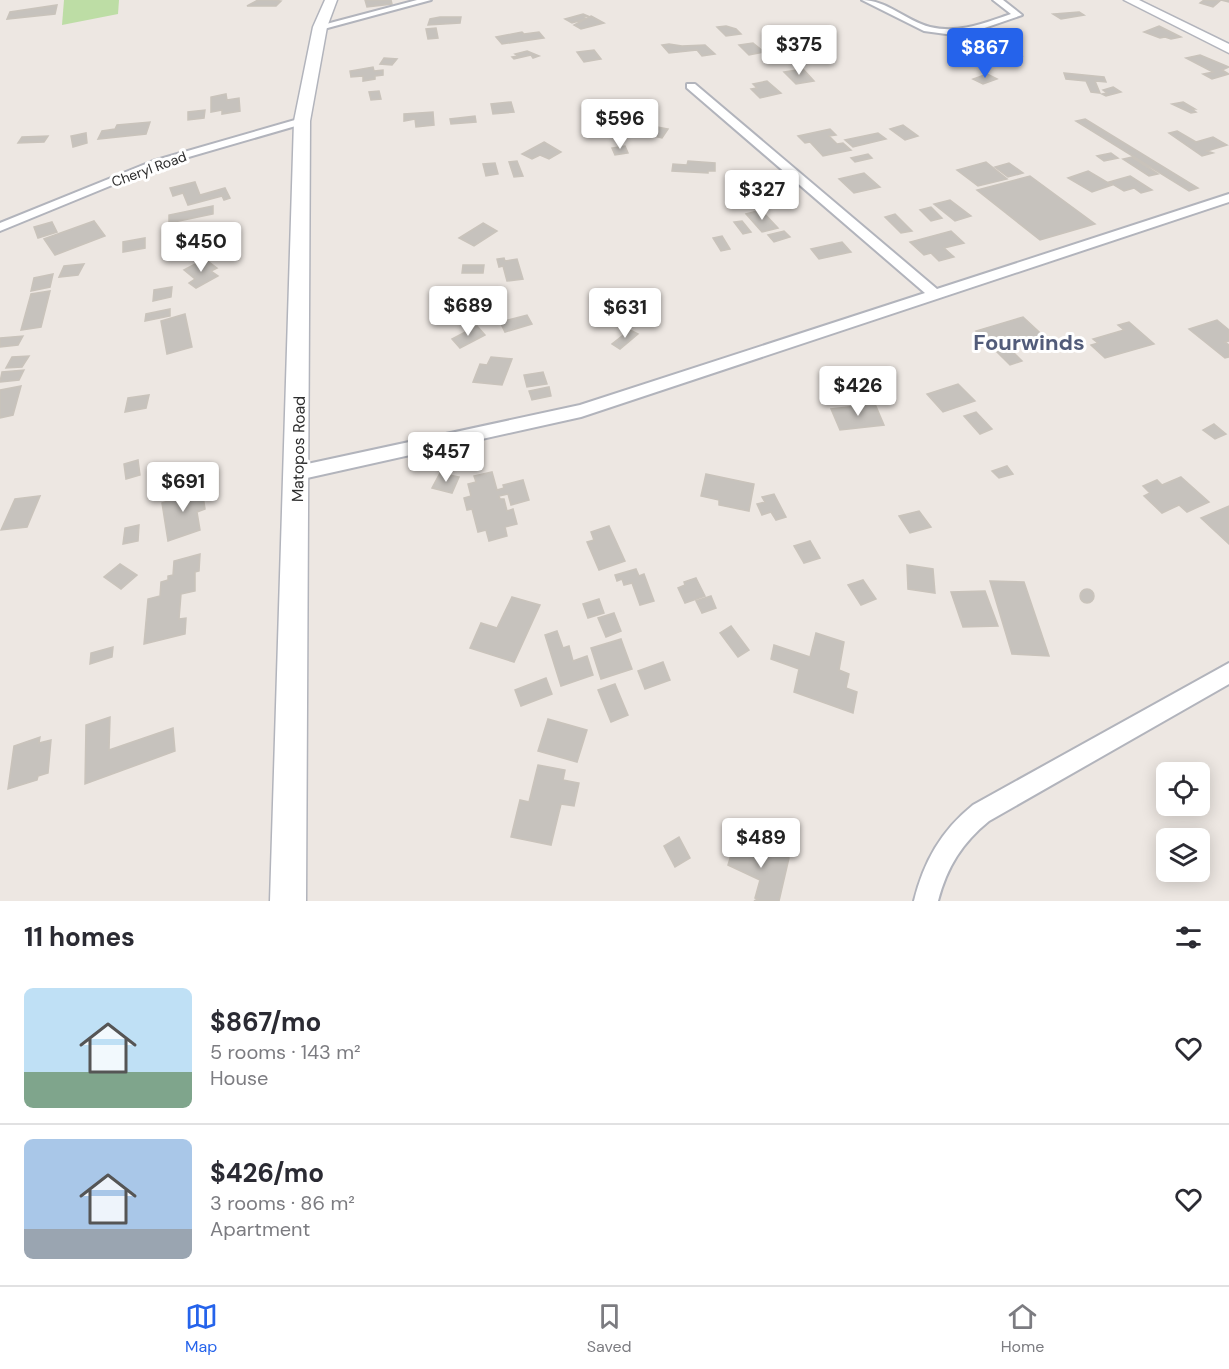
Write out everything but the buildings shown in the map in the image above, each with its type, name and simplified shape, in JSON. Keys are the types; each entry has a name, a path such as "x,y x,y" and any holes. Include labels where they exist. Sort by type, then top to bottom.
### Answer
{"main road":[{"name":"Matopos Road","path":"288,901 290,716 298,473 302,122 320,27 331,0"}],"street":[{"path":"320,27 428,0"},
{"path":"866,0 927,29 961,33 1017,15 997,0"},
{"path":"1130,0 1229,49"},
{"path":"692,86 936,295"},
{"name":"Cheryl Road","path":"0,227 158,163 302,122"},
{"path":"298,473 581,411 1229,198"},
{"path":"926,901 945,847 963,826 981,813 1229,674"}],"green space":[{"path":"64,0 119,0 118,14 62,25"}],"district":[{"name":"Fourwinds","path":"1029,342"}]}
